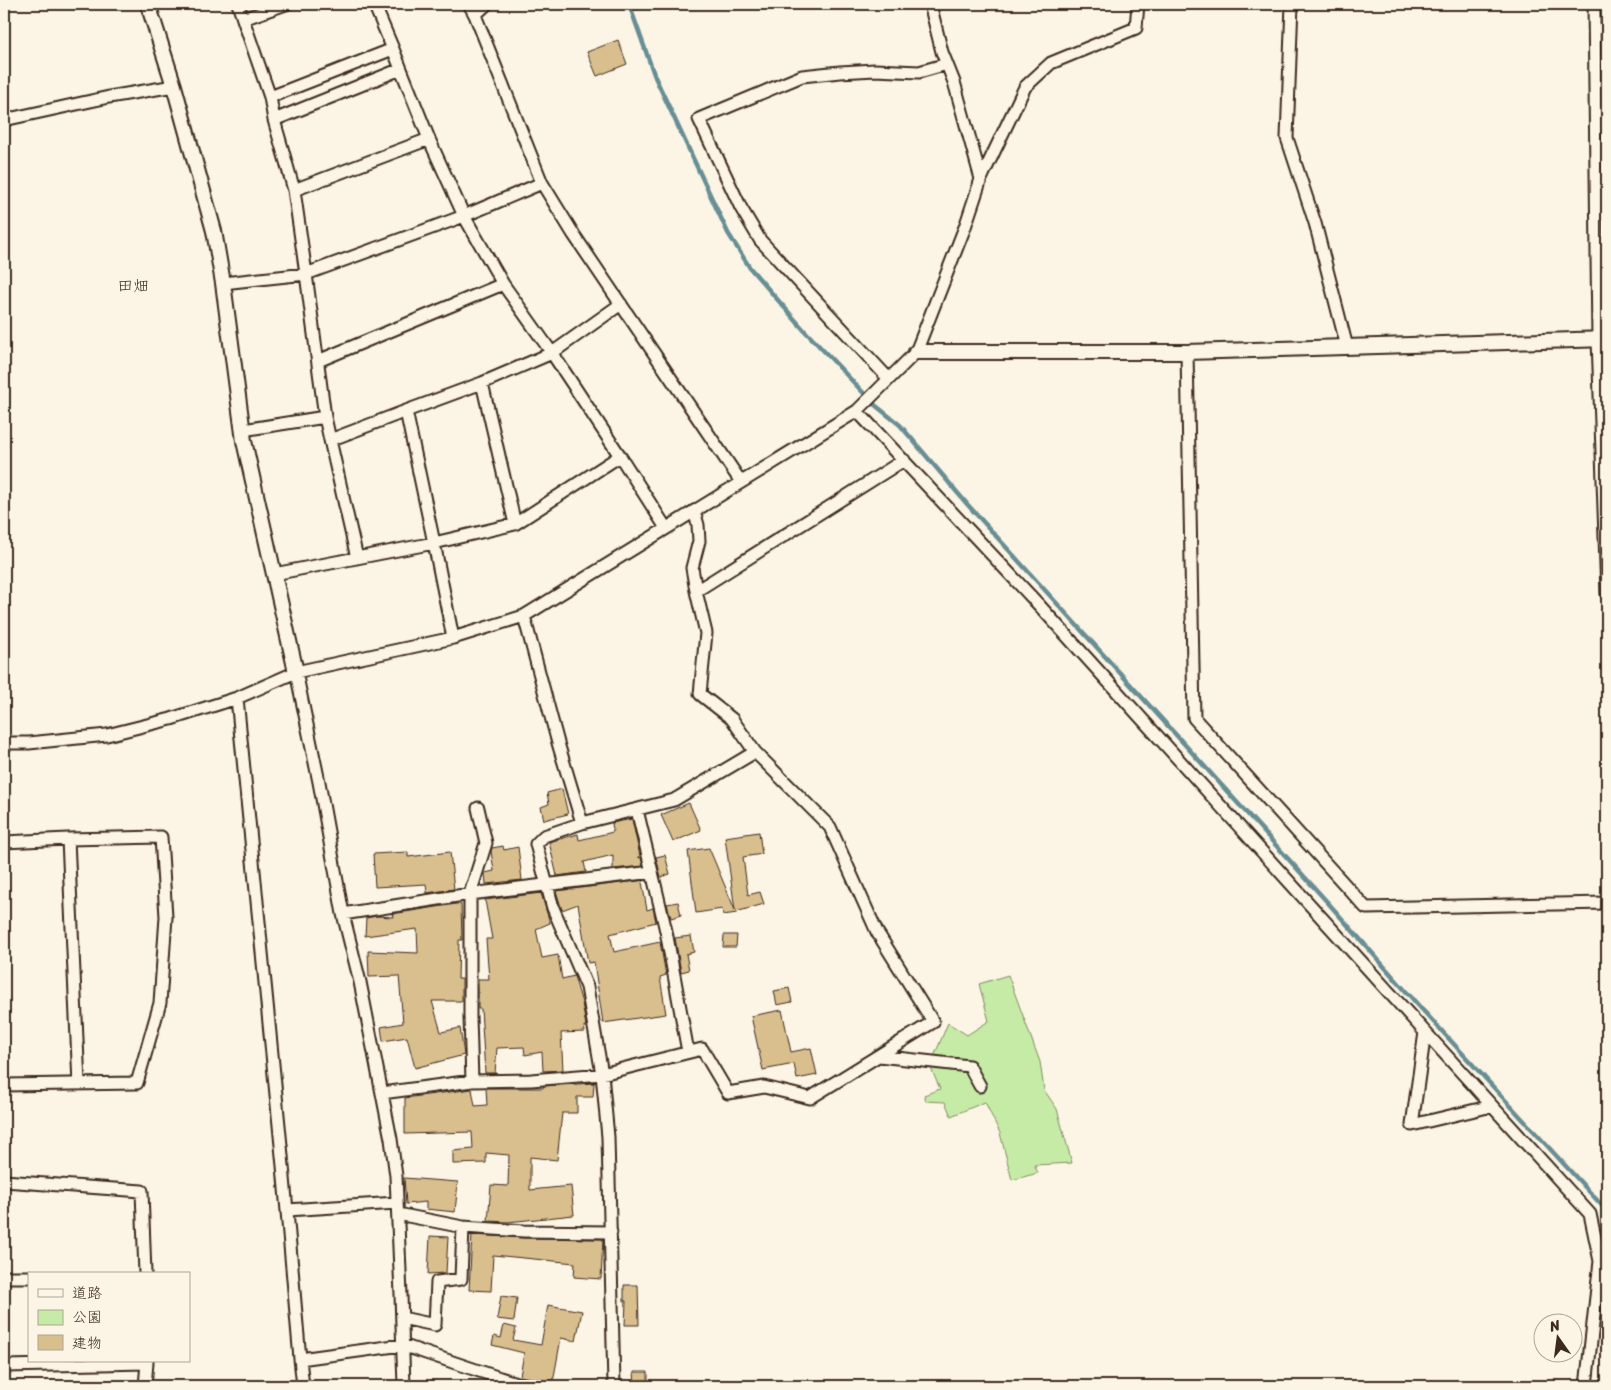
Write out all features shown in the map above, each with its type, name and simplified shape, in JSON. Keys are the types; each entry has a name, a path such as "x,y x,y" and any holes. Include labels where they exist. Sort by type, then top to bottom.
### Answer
{"street":[{"path":"148,4 174,86 214,231 243,430 321,791 344,914 360,982 382,1093 392,1148 397,1209 404,1386"},
{"path":"238,4 270,98 274,120 294,190 324,417 357,558"},
{"path":"243,19 286,4"},
{"path":"374,4 429,139 464,216 502,284 552,353 666,528"},
{"path":"470,4 542,183 574,235 741,482"},
{"path":"475,15 488,4"},
{"path":"930,4 942,52 954,82 981,179"},
{"path":"4,743 29,743 107,735 171,719 237,698 296,672 453,638 524,616 857,411 916,352 965,227 981,179 1025,87 1051,62 1136,28 1138,4"},
{"path":"1292,4 1287,138 1316,223 1347,347"},
{"path":"1594,4 1607,594"},
{"path":"270,98 393,49"},
{"path":"888,378 760,240 741,208 699,119 802,76 875,70 919,72 947,64"},
{"path":"274,120 401,69"},
{"path":"4,120 109,97 174,86"},
{"path":"294,190 429,139"},
{"path":"223,283 306,274 464,216 542,183"},
{"path":"318,361 502,284"},
{"path":"330,440 482,383 552,353 621,304"},
{"path":"916,352 1187,352 1602,339"},
{"path":"1187,352 1194,718 1366,908 1607,903"},
{"path":"482,383 515,524"},
{"path":"406,411 453,638"},
{"path":"857,411 1045,612 1590,1214 1600,1262 1586,1386"},
{"path":"243,430 324,417"},
{"path":"274,574 434,543 515,524 620,456"},
{"path":"696,591 904,460"},
{"path":"382,1093 472,1080 531,1080 602,1074 702,1048 728,1093 764,1087 810,1098 933,1022 877,932 830,827 755,752 732,719 700,694 706,633 692,568 699,541 698,525 694,511"},
{"path":"524,616 558,743 582,823"},
{"path":"237,698 303,1386"},
{"path":"614,1386 608,1137 602,1074 587,988 554,908 536,844 544,836 582,823 674,800 755,752"},
{"path":"472,1080 470,894 486,843 478,808"},
{"path":"637,810 666,931 688,1052"},
{"path":"4,842 161,837 166,917 160,1003 137,1083 4,1085"},
{"path":"68,839 79,1084"},
{"path":"344,914 470,894 652,872"},
{"path":"1425,1032 1412,1125 1492,1106"},
{"path":"879,1056 969,1066 980,1086"},
{"path":"4,1181 142,1191 145,1272"},
{"path":"287,1210 397,1209 463,1227 524,1231 611,1232"},
{"path":"402,1318 435,1325 437,1282 460,1279 463,1227"},
{"path":"4,1277 28,1277"},
{"path":"300,1359 402,1345 499,1382 526,1386"},
{"path":"4,1366 147,1362 145,1386"}],"green space":[{"path":"1008,975 1040,1062 1044,1090 1057,1109 1072,1163 1034,1165 1038,1173 1012,1180 1000,1133 985,1102 951,1116 945,1102 926,1101 924,1095 940,1089 930,1066 948,1023 967,1035 989,1021 979,984"}],"building":[{"path":"618,40 627,64 597,76 587,52"},
{"path":"562,789 568,814 544,820 541,807 549,804 547,793"},
{"path":"689,803 701,830 673,842 661,815"},
{"path":"632,819 640,856 638,857 641,858 643,866 613,869 613,855 584,862 586,872 557,876 549,842 578,834 579,840 613,832 612,823"},
{"path":"759,832 762,854 743,857 748,895 760,892 764,904 737,913 723,915 722,909 696,913 688,851 709,848 735,910 725,837"},
{"path":"503,846 504,850 518,847 522,880 486,884 485,873 494,871 492,848"},
{"path":"408,852 408,857 450,852 454,889 427,893 426,884 375,887 373,854"},
{"path":"665,855 670,874 661,877 656,857"},
{"path":"646,880 642,882 647,910 653,908 656,922 610,934 614,952 660,942 666,975 660,977 666,1014 603,1023 594,962 588,963 578,904 562,910 556,891"},
{"path":"541,893 550,923 536,929 542,958 558,955 562,979 574,976 582,1003 586,1026 584,1026 585,1032 561,1033 563,1070 543,1071 542,1052 525,1055 524,1047 497,1048 495,1073 485,1073 481,1009 478,1009 478,979 489,979 486,939 492,939 485,900"},
{"path":"678,902 681,915 671,918 667,904"},
{"path":"461,904 462,940 459,940 458,979 462,979 462,1001 432,1001 441,1032 460,1028 464,1055 415,1068 407,1037 383,1041 381,1027 403,1023 399,976 369,977 368,951 418,953 417,929 365,936 366,918 376,916 393,917 392,914"},
{"path":"724,935 737,935 736,947 723,947"},
{"path":"691,936 694,952 686,954 689,970 681,972 675,938"},
{"path":"789,988 792,1002 777,1005 774,991"},
{"path":"782,1010 791,1052 811,1048 817,1075 797,1079 794,1064 763,1070 751,1016"},
{"path":"594,1083 593,1097 577,1097 577,1113 562,1113 557,1160 530,1157 530,1190 571,1186 574,1215 508,1222 488,1221 491,1185 508,1186 509,1155 486,1153 486,1163 453,1164 453,1151 473,1149 472,1132 405,1134 405,1098 472,1089 475,1106 487,1105 486,1088 543,1088 543,1086"},
{"path":"404,1178 458,1182 455,1212 426,1209 426,1202 406,1204"},
{"path":"472,1235 603,1239 601,1279 574,1277 575,1263 493,1255 491,1291 469,1290"},
{"path":"430,1236 448,1237 446,1273 428,1274"},
{"path":"624,1285 638,1285 639,1325 625,1325 626,1301 624,1301"},
{"path":"501,1296 517,1298 514,1321 497,1319"},
{"path":"548,1305 582,1311 576,1341 561,1338 553,1382 520,1376 524,1353 492,1345 494,1336 501,1338 504,1325 516,1328 513,1340 541,1345"},
{"path":"634,1372 648,1372 648,1386 635,1386"}],"waterway":[{"path":"629,4 655,77 728,233 750,268 804,330 875,405 900,425 967,504 1330,905 1418,1005 1607,1211"},
{"path":"1607,1379 1607,1386"}],"district":[{"name":"田畑","path":"133,285"}]}
